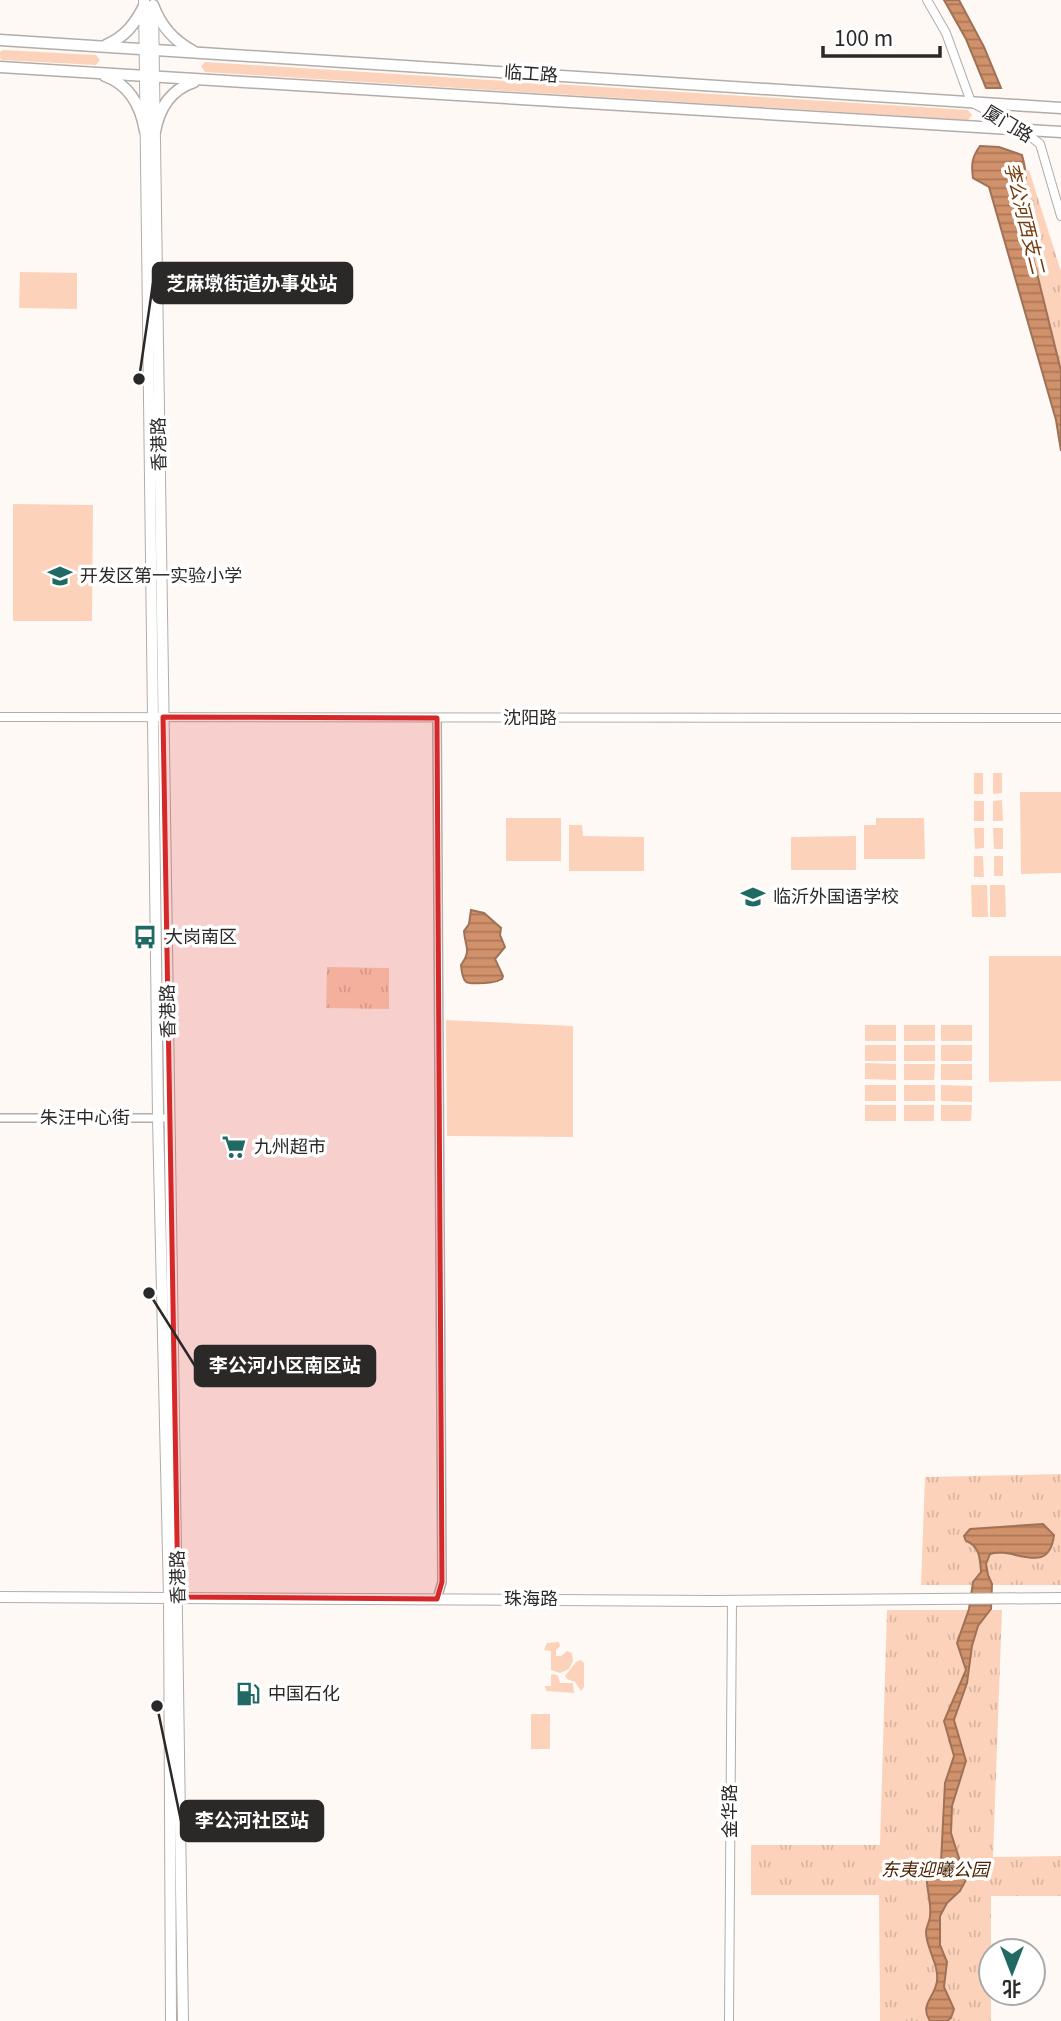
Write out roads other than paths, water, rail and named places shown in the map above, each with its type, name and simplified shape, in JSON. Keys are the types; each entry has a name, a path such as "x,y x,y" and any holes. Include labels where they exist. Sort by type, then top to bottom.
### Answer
{"main road":[{"path":"101,47 128,32 148,3 169,33 195,52"},
{"name":"香港路","path":"148,3 164,1118 183,2021"},
{"name":"临工路","path":"0,40 1061,108"},
{"name":"临工路","path":"0,67 1061,132"},
{"path":"96,73 111,78 130,94 150,131"},
{"path":"150,131 169,99 185,85 199,80"},
{"name":"珠海路","path":"0,1597 732,1601 1061,1598"},
{"name":"香港路","path":"171,2021 174,1597"}],"street":[{"name":"厦门路","path":"927,0 946,33 971,102 1040,144 1061,216"},
{"name":"沈阳路","path":"0,717 1061,719"},
{"path":"436,718 442,1568 442,1582 436,1599"},
{"name":"朱汪中心街","path":"0,1118 164,1118"},
{"name":"金华路","path":"729,2021 732,1601"}],"place":[{"name":"芝麻墩街道办事处站","path":"139,379"},
{"name":"开发区第一实验小学","path":"60,576"},
{"name":"临沂外国语学校","path":"753,897"},
{"name":"大岗南区","path":"145,937"},
{"name":"九州超市","path":"234,1147"},
{"name":"李公河小区南区站","path":"149,1293"},
{"name":"中国石化","path":"248,1694"},
{"name":"李公河社区站","path":"157,1706"}],"water label":[{"name":"李公河西支二","path":"1025,218"}],"park label":[{"name":"东夷迎曦公园","path":"935,1870"}]}
